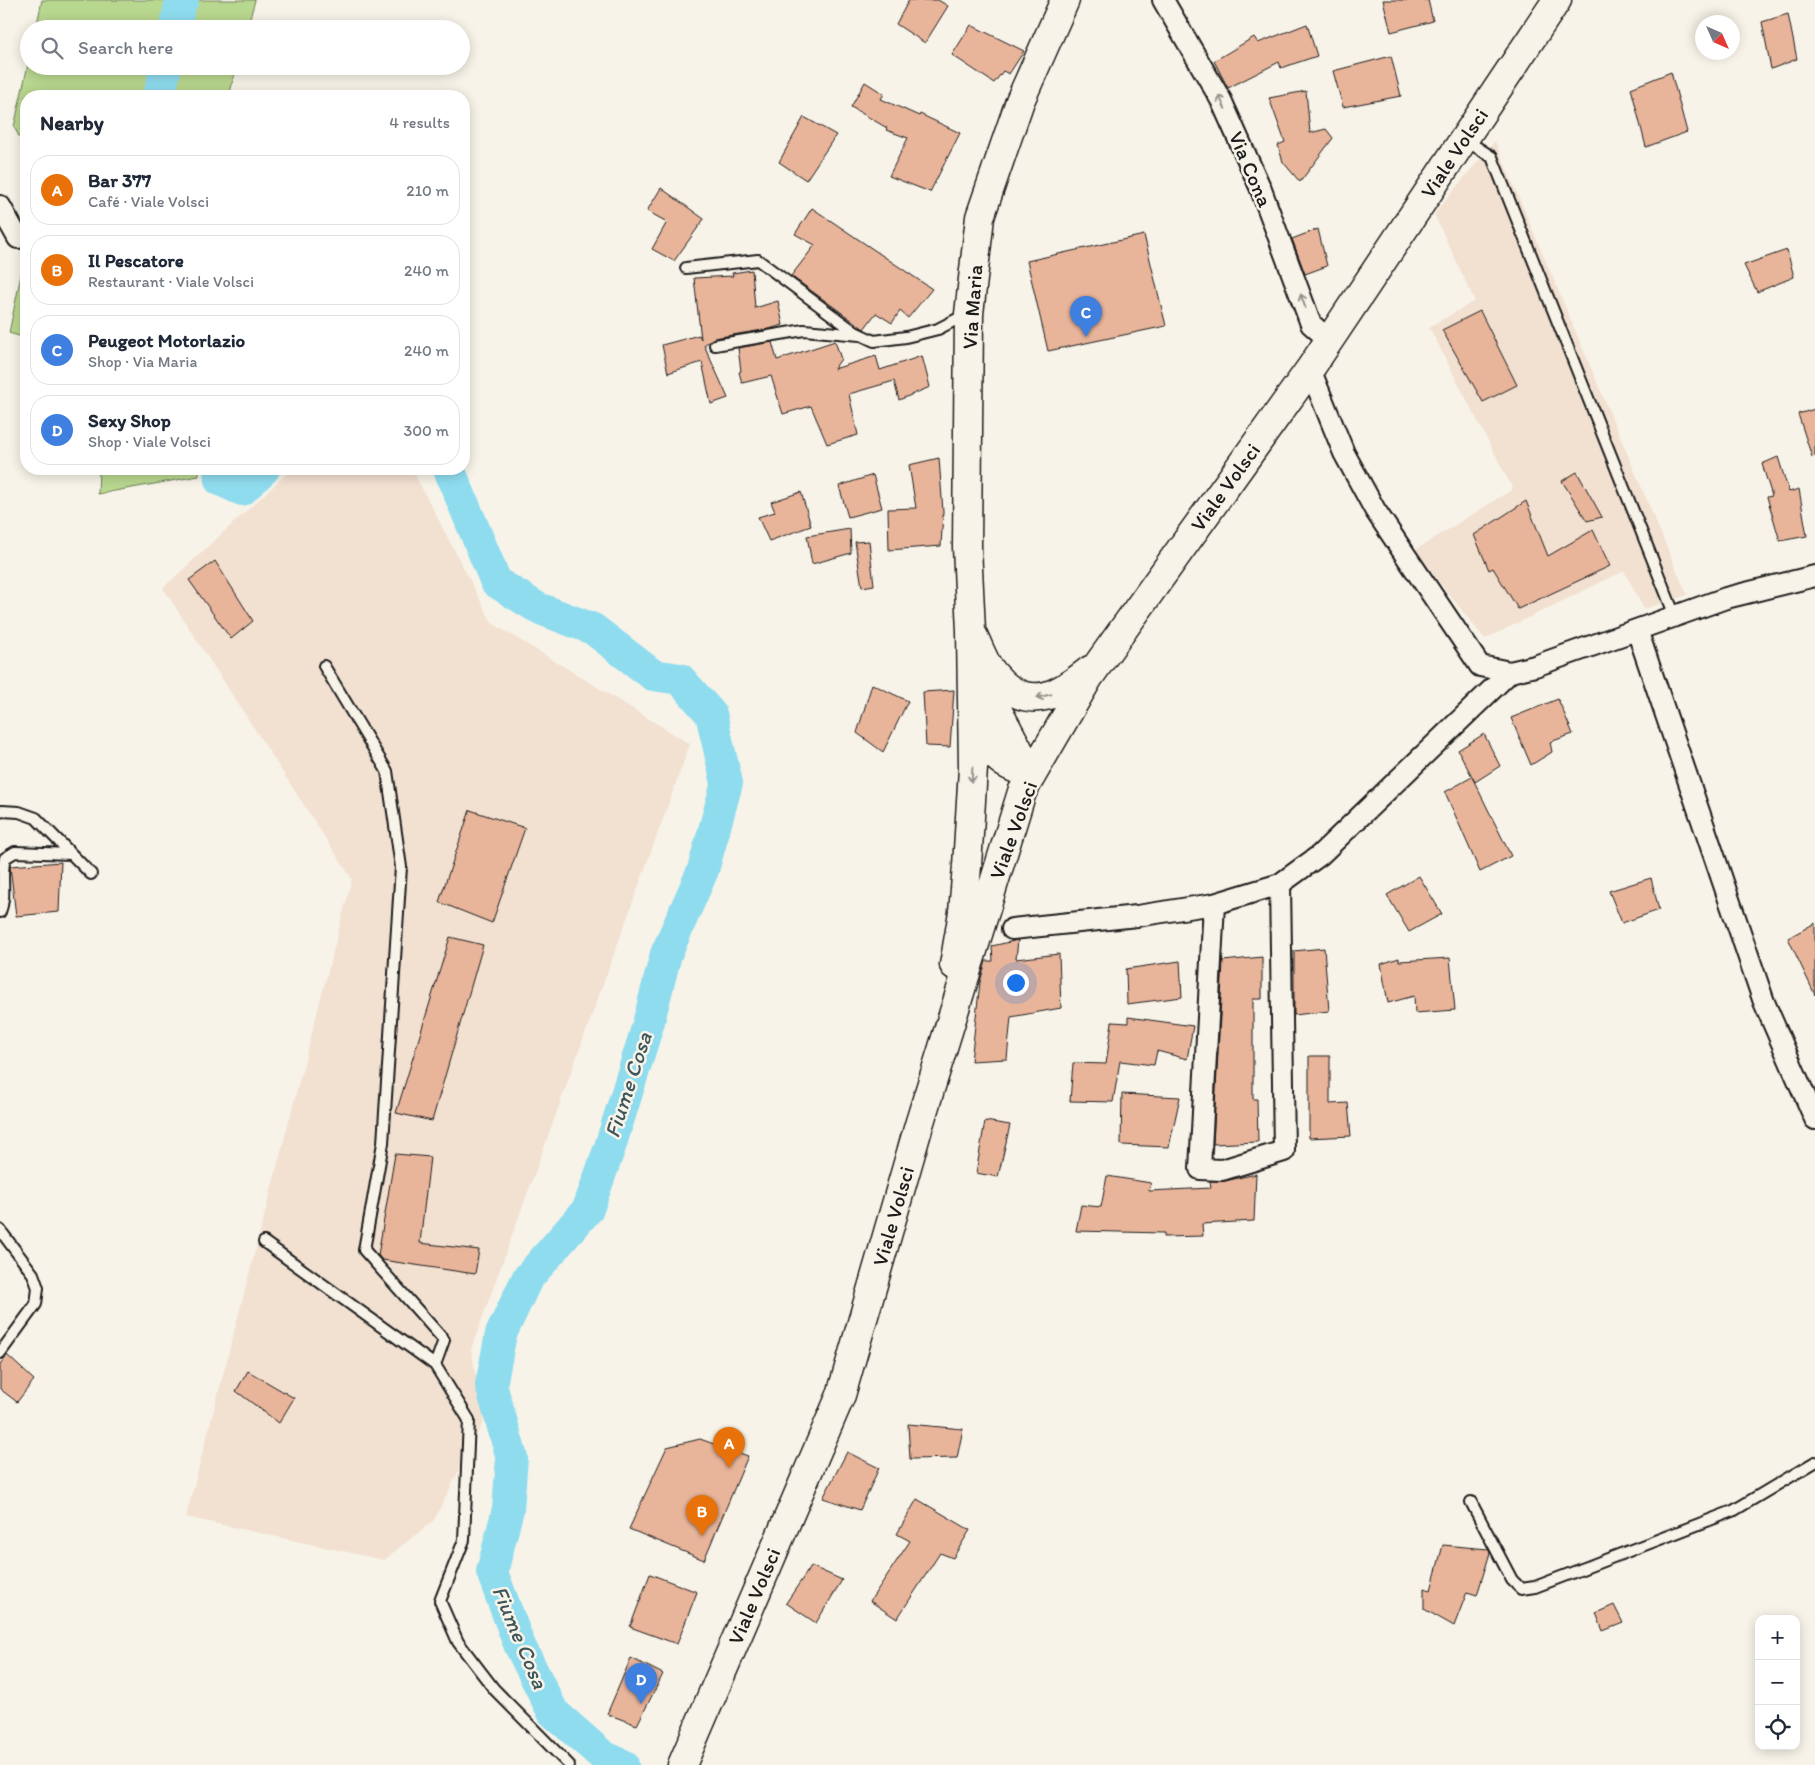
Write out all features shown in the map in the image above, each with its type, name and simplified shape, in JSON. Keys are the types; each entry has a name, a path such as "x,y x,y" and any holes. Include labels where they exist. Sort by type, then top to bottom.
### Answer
{"main road":[{"name":"Viale Volsci","path":"682,1765 841,1395 943,1048 1022,792 1089,677 1310,369 1557,0"},
{"name":"Via Maria","path":"972,631 967,547 968,314 980,217 1020,101 1060,2"},
{"path":"972,631 988,666 997,678 1010,691 1025,697 1038,698 1054,694 1074,682 1100,662"},
{"path":"943,1048 950,985 963,912 968,866 973,768 972,631"},
{"path":"972,631 982,675 990,696 1032,775"},
{"path":"972,691 980,728 988,746 1002,762 1032,775"}],"street":[{"name":"Via Cona","path":"1163,0 1221,100 1260,187 1311,324 1329,340"},
{"path":"0,206 18,238"},
{"path":"1310,369 1344,453 1375,510 1480,666 1510,672 1535,666 1726,598 1815,576"},
{"path":"1637,630 1764,1002 1815,1119"},
{"path":"1012,929 1137,916 1214,904 1280,884 1320,856 1510,672"},
{"path":"1214,904 1200,1169 1222,1170 1284,1151 1280,884"}],"lane":[{"path":"1463,138 1492,157 1675,616"},
{"path":"686,268 758,260 855,332 874,341 906,337 938,329 968,314"},
{"path":"715,345 804,330 863,335"},
{"path":"324,666 388,771 401,867 383,1143 364,1250 444,1340 435,1365"},
{"path":"0,812 19,812 36,818 91,874"},
{"path":"0,912 3,905 3,866 5,858 15,852 71,854"},
{"path":"0,1230 33,1274 38,1288 36,1304 0,1353"},
{"path":"264,1242 435,1365 469,1420 464,1540 440,1601 458,1642 494,1689 569,1765"},
{"path":"1471,1502 1512,1580 1521,1590 1535,1587 1733,1511 1815,1462"}],"shaded area":[{"path":"1495,141 1687,595 1644,609 1624,571 1485,639 1414,551 1513,489 1429,327 1475,301 1434,214"},
{"path":"285,475 415,475 492,623 690,744 471,1349 484,1421 434,1520 384,1560 186,1517 352,879 163,588"}],"green space":[{"path":"42,0 255,0 249,20 38,20"},
{"path":"26,75 235,75 231,90 22,90"},
{"path":"20,100 20,138 14,127"},
{"path":"20,280 20,336 9,333"},
{"path":"99,475 199,475 199,476 98,494"}],"building":[{"path":"909,0 938,0 948,6 925,43 896,24"},
{"path":"1383,0 1428,0 1433,21 1391,32"},
{"path":"1788,14 1797,59 1771,69 1762,22"},
{"path":"1307,24 1317,56 1281,68 1279,62 1228,88 1214,61 1254,37 1258,43"},
{"path":"971,25 1024,51 1009,74 1003,71 994,83 952,55"},
{"path":"1391,56 1401,96 1343,107 1333,71"},
{"path":"1671,72 1687,132 1646,147 1631,88"},
{"path":"865,82 884,94 881,99 919,116 920,114 960,133 930,192 889,176 908,138 886,130 887,128 851,107"},
{"path":"1306,91 1310,133 1326,129 1333,138 1300,182 1283,162 1278,145 1285,142 1269,98"},
{"path":"804,117 836,135 806,180 779,162"},
{"path":"661,188 704,219 674,261 652,249 667,222 647,211"},
{"path":"812,208 932,289 908,318 900,311 892,323 876,313 864,329 791,276 815,245 795,234"},
{"path":"1318,229 1327,266 1305,274 1292,239"},
{"path":"1144,235 1166,326 1048,351 1027,261"},
{"path":"1787,250 1794,277 1757,292 1744,265"},
{"path":"752,270 755,308 778,301 783,325 714,338 704,345 728,398 711,404 702,362 668,373 662,345 699,335 701,339 694,278 733,276 732,273"},
{"path":"1480,311 1517,385 1483,402 1442,330"},
{"path":"835,341 841,359 834,369 876,356 880,370 922,356 930,387 899,400 894,381 849,394 858,435 827,444 811,406 783,414 771,376 742,383 739,372 741,371 738,348 772,342 777,360"},
{"path":"1815,409 1815,456 1812,457 1798,414"},
{"path":"1778,457 1789,492 1799,489 1807,536 1780,541 1767,497 1772,496 1762,464"},
{"path":"939,458 943,512 941,546 889,550 888,509 916,508 909,465"},
{"path":"1577,472 1602,517 1587,521 1562,481"},
{"path":"873,475 882,508 848,517 839,486"},
{"path":"801,492 811,526 769,541 758,517 775,512 771,502"},
{"path":"1526,501 1548,556 1593,530 1610,566 1518,609 1493,568 1489,570 1474,535"},
{"path":"850,529 851,553 812,564 807,536"},
{"path":"869,541 874,585 862,587 855,542"},
{"path":"215,561 253,621 231,639 189,580"},
{"path":"872,684 908,701 883,752 857,733"},
{"path":"954,690 950,747 926,746 923,692"},
{"path":"1558,699 1573,734 1550,742 1552,752 1531,765 1511,718"},
{"path":"1484,734 1500,766 1475,782 1458,750"},
{"path":"1472,777 1511,856 1480,872 1445,792"},
{"path":"470,810 525,828 492,923 439,902"},
{"path":"61,862 59,912 16,916 10,866"},
{"path":"1419,876 1442,914 1409,932 1387,895"},
{"path":"1651,878 1659,910 1622,923 1609,891"},
{"path":"1815,923 1815,995 1788,938"},
{"path":"450,937 483,945 432,1121 396,1113"},
{"path":"1018,940 1016,959 1059,954 1061,1008 1011,1017 1007,1059 971,1061 980,982 986,961 993,961 992,946"},
{"path":"1324,948 1329,1011 1294,1015 1294,951"},
{"path":"1262,957 1262,999 1253,999 1253,1099 1257,1099 1258,1142 1213,1144 1223,961"},
{"path":"1399,958 1399,961 1450,958 1455,1010 1415,1013 1414,996 1388,1003 1381,964"},
{"path":"1180,961 1182,997 1127,1004 1126,969"},
{"path":"1128,1017 1193,1026 1187,1059 1157,1051 1154,1065 1120,1061 1113,1102 1070,1101 1073,1063 1106,1064 1112,1022 1128,1023"},
{"path":"1309,1056 1330,1056 1330,1104 1348,1103 1351,1136 1309,1138"},
{"path":"1122,1094 1180,1097 1169,1147 1121,1145"},
{"path":"985,1121 1010,1125 998,1177 976,1173"},
{"path":"395,1154 430,1157 420,1243 479,1250 475,1274 382,1260 378,1255"},
{"path":"1256,1174 1254,1221 1202,1224 1203,1236 1164,1237 1164,1233 1076,1231 1081,1205 1101,1207 1107,1176 1151,1183 1149,1191 1211,1188 1210,1181 1225,1181"},
{"path":"7,1355 34,1380 17,1402 0,1389 0,1364"},
{"path":"248,1371 294,1398 279,1423 236,1391"},
{"path":"908,1424 963,1429 957,1458 910,1459"},
{"path":"700,1439 748,1456 704,1560 629,1529 667,1447"},
{"path":"847,1452 879,1468 860,1510 823,1498"},
{"path":"917,1499 970,1530 953,1558 940,1553 897,1619 870,1601 910,1541 897,1534"},
{"path":"1443,1545 1488,1549 1490,1553 1477,1595 1467,1592 1454,1626 1424,1609 1424,1588 1431,1590"},
{"path":"811,1566 842,1580 816,1623 786,1603"},
{"path":"650,1574 697,1592 677,1644 630,1627"},
{"path":"1614,1605 1623,1623 1603,1631 1596,1613"},
{"path":"631,1658 663,1674 637,1725 607,1714"}],"waterway":[{"path":"177,20 180,4 183,0"},
{"path":"160,90 164,75"},
{"name":"Fiume Cosa","path":"220,475 220,480 242,490 258,475"},
{"name":"Fiume Cosa","path":"451,475 496,582 538,608 593,629 653,675 680,679 711,714 727,783 703,870 666,954 647,1028 610,1147 588,1209 527,1279 501,1334 491,1385 512,1458 508,1509 492,1572 519,1644 553,1712 603,1756 623,1765"}],"place":[{"name":"Peugeot Motorlazio","path":"1086,337"},
{"name":"Bar 377","path":"729,1468"},
{"name":"Il Pescatore","path":"702,1536"},
{"name":"Sexy Shop","path":"641,1704"}]}
